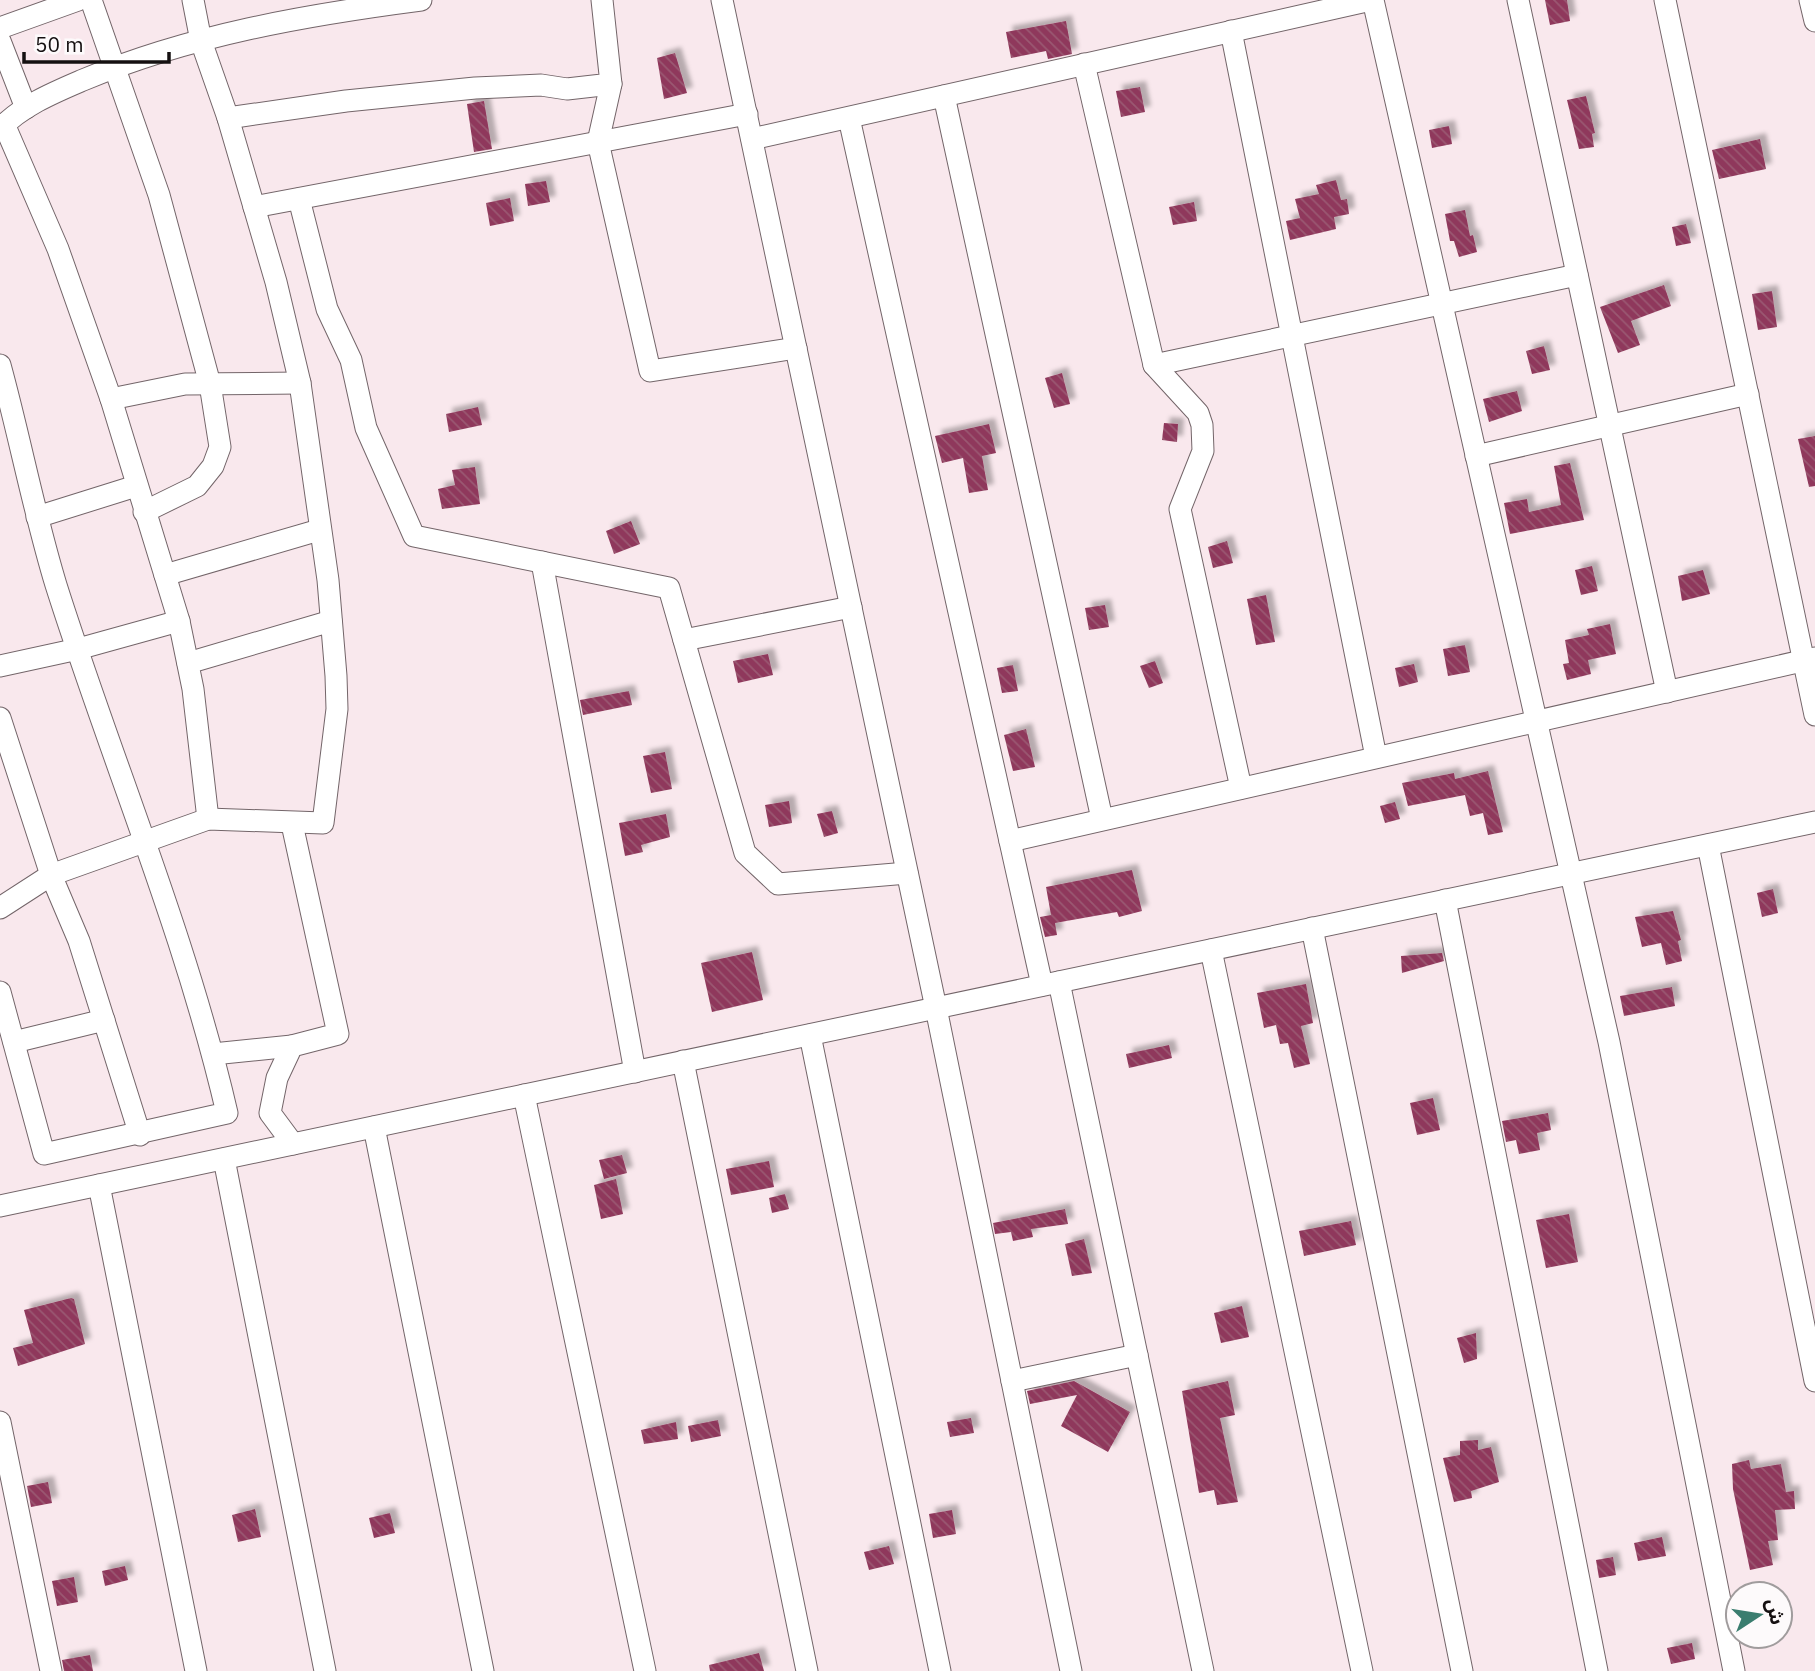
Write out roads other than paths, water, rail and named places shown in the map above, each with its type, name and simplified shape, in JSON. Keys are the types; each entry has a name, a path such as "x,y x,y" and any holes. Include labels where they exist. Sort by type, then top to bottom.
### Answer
{"street":[{"path":"0,28 78,0"},
{"path":"91,0 159,195 209,384 220,447 218,457 191,492 144,512"},
{"path":"0,908 51,875 208,819 323,823 337,709 331,621 300,383 276,282 228,118 201,41 193,0"},
{"path":"208,819 188,663 179,621 111,399 58,249 2,126 26,108 114,67 257,24 421,0"},
{"path":"602,0 611,84 598,142 650,372 796,348"},
{"path":"722,0 936,1008 1071,1671"},
{"path":"752,139 1372,0 1612,1056 1734,1671"},
{"path":"1518,0 1667,692"},
{"path":"1665,0 1748,394 1809,660 1815,715"},
{"path":"1810,0 1815,21"},
{"path":"1231,31 1376,757"},
{"path":"0,41 26,108"},
{"path":"1084,64 1154,365 1198,413 1205,438 1203,451 1180,509 1241,788"},
{"path":"228,118 346,100 541,85 567,89 611,84"},
{"path":"944,96 1102,820"},
{"path":"254,207 747,114"},
{"path":"849,118 1010,841 1050,984 1137,1355 1203,1671"},
{"path":"299,199 327,309 351,360 366,428 414,536 669,588 745,853 778,884 907,873"},
{"path":"1154,365 1577,275"},
{"path":"0,365 37,517 78,649 146,842 213,1054 227,1113 140,1135 44,1154 0,992"},
{"path":"111,399 157,388 209,384 300,383"},
{"path":"1476,456 1748,394"},
{"path":"37,517 136,486"},
{"path":"165,575 319,530"},
{"path":"542,562 635,1072"},
{"path":"684,640 851,607"},
{"path":"0,666 78,649 179,621"},
{"path":"188,663 331,621"},
{"path":"1010,841 1809,660"},
{"path":"0,718 51,875 75,930 140,1135"},
{"path":"0,1206 1815,822"},
{"path":"213,1054 292,1046 338,1034 292,824"},
{"path":"1708,845 1815,1381"},
{"path":"1445,901 1597,1671"},
{"path":"1312,928 1462,1671"},
{"path":"1211,950 1362,1671"},
{"path":"14,1042 103,1020"},
{"path":"810,1035 940,1671"},
{"path":"292,1046 277,1078 270,1113 293,1144"},
{"path":"683,1061 807,1671"},
{"path":"524,1095 645,1671"},
{"path":"374,1127 483,1671"},
{"path":"224,1159 325,1671"},
{"path":"99,1185 196,1671"},
{"path":"1012,1381 1137,1355"},
{"path":"0,1422 51,1671"}]}
